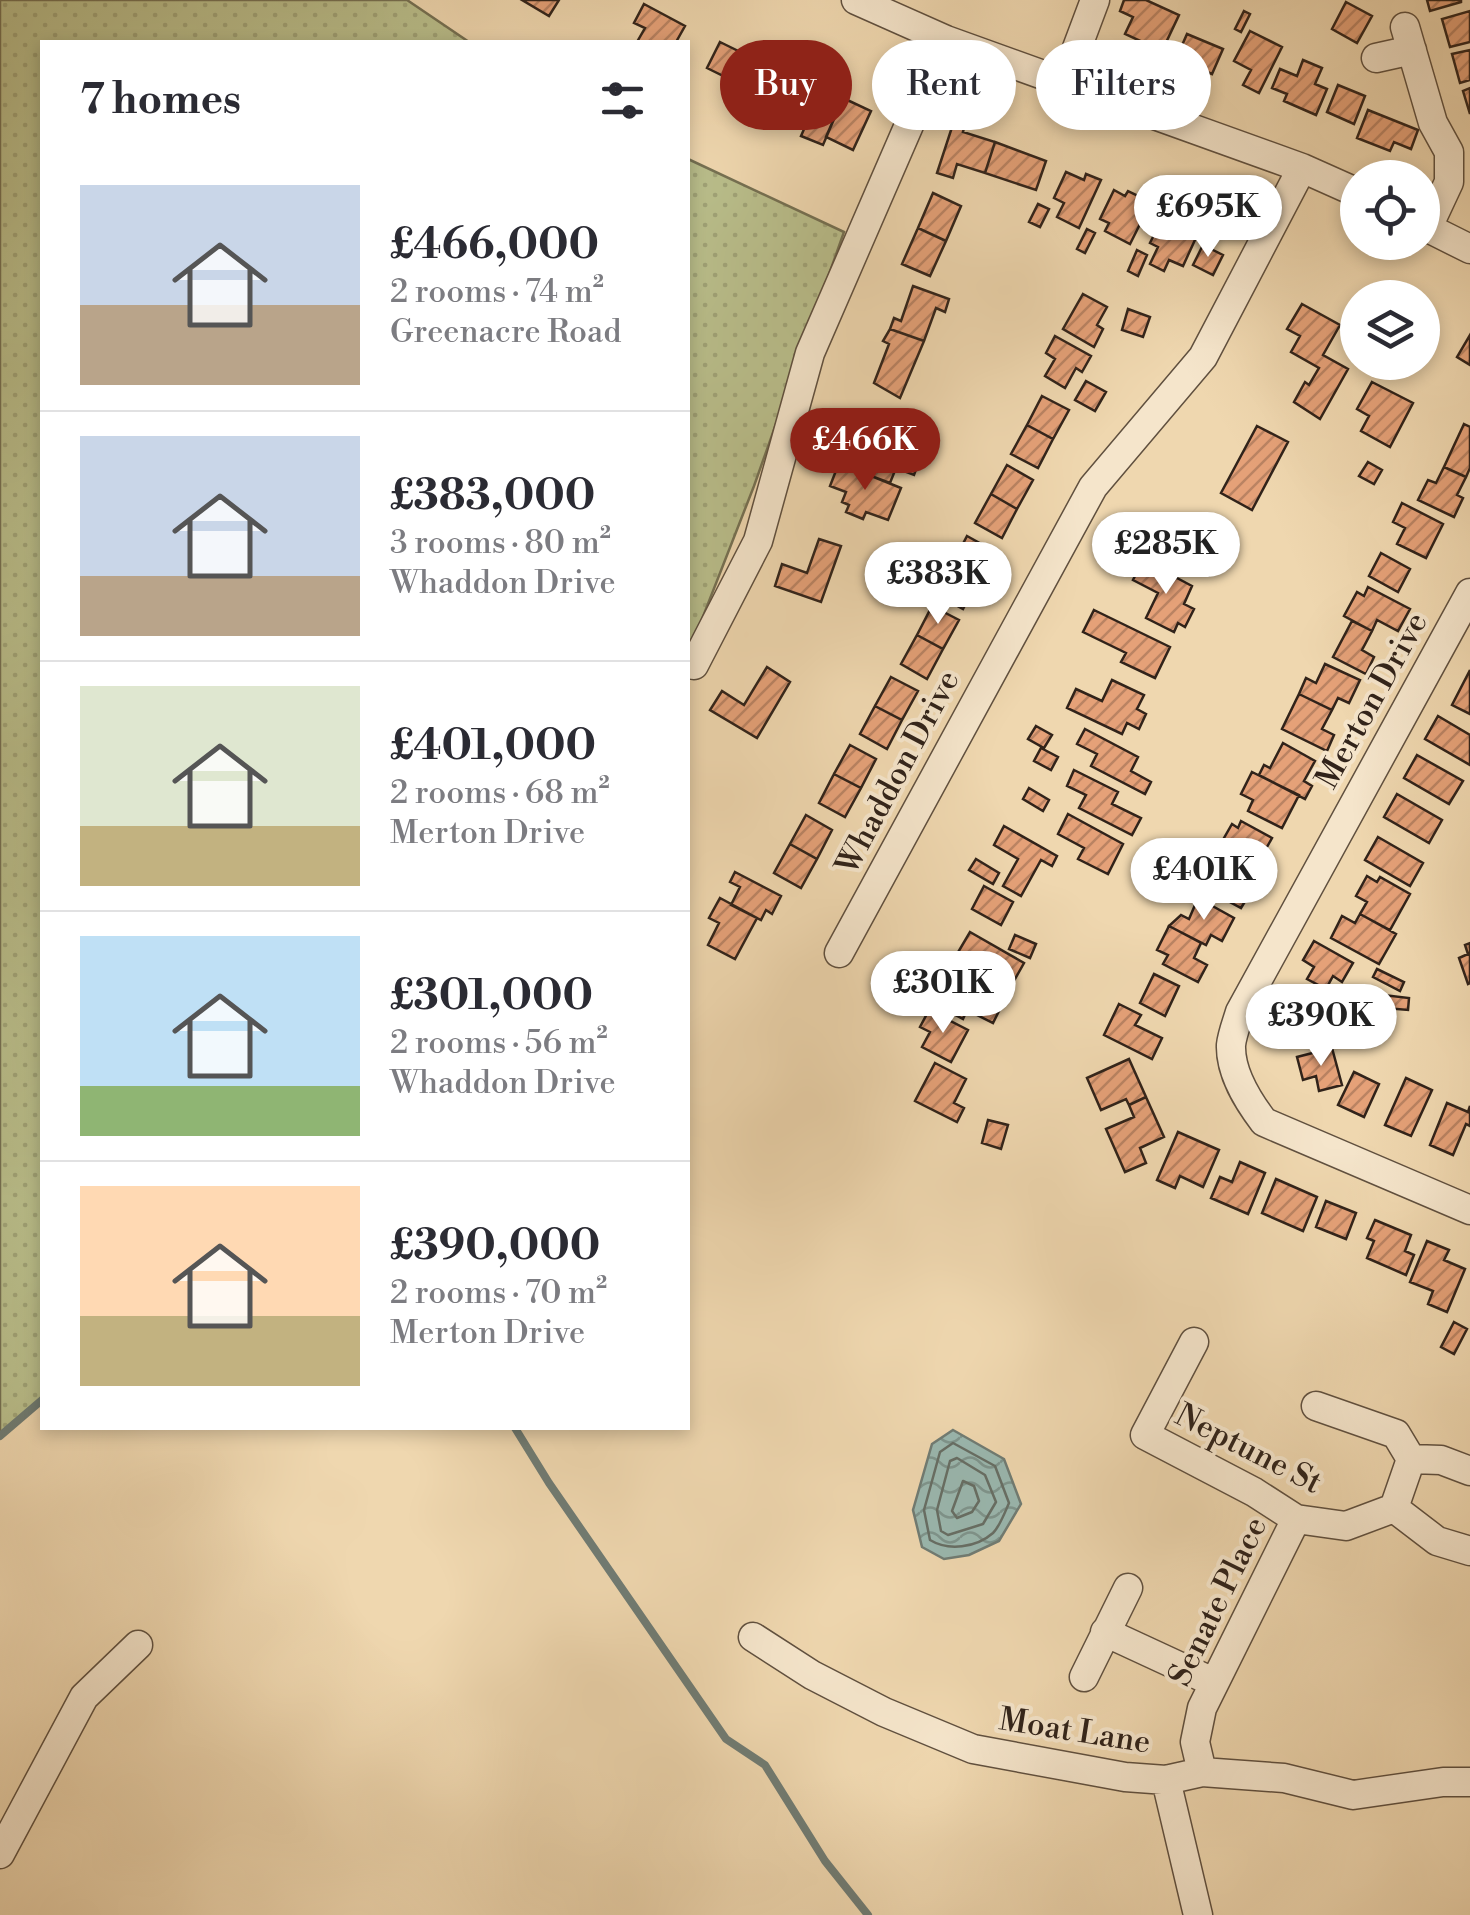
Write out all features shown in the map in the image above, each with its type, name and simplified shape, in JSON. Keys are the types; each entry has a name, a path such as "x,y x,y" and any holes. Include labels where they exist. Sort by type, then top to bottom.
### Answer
{"street":[{"path":"856,0 946,40"},
{"path":"1080,40 1095,0"},
{"path":"1376,58 1408,38 1432,123 1450,152 1450,182 1440,200"},
{"path":"694,664 758,541 810,352 907,130"},
{"path":"1200,130 1340,184"},
{"name":"Whaddon Drive","path":"839,954 1093,487 1203,357 1302,168"},
{"path":"1440,234 1470,249"},
{"name":"Merton Drive","path":"1470,593 1240,1012 1231,1045 1242,1086 1264,1122 1470,1210"},
{"name":"Neptune St","path":"1194,1342 1145,1435 1254,1492 1296,1519 1346,1526 1394,1508"},
{"path":"1316,1406 1396,1434 1412,1459"},
{"path":"1412,1459 1441,1460 1470,1472"},
{"path":"1412,1459 1394,1508 1438,1541 1470,1552"},
{"name":"Senate Place","path":"1202,1772 1194,1742 1202,1708 1296,1519"},
{"path":"1084,1677 1128,1588"},
{"path":"1106,1632 1213,1682"},
{"name":"Moat Lane","path":"753,1637 812,1675 884,1712 972,1749 1125,1777 1166,1780 1202,1772 1284,1778 1353,1795 1470,1782"},
{"path":"0,1854 84,1696 138,1645"},
{"path":"1166,1780 1198,1915"}],"green space":[{"path":"0,0 407,0 466,40 40,40 40,1402 0,1436"},
{"path":"690,160 844,232 754,486 690,650"}],"water":[{"path":"953,1430 1004,1459 1021,1504 999,1541 969,1555 944,1559 922,1547 913,1510 932,1444"}],"building":[{"path":"522,0 559,0 549,16"},
{"path":"1124,0 1146,0 1179,15 1167,40 1138,40 1125,34 1133,17 1120,11"},
{"path":"1427,0 1461,0 1461,2 1430,11"},
{"path":"1346,2 1372,16 1357,43 1332,29"},
{"path":"644,4 685,26 677,40 638,40 645,28 634,23"},
{"path":"1244,11 1250,14 1241,32 1235,29"},
{"path":"1470,11 1470,42 1450,47 1442,19"},
{"path":"1250,31 1282,47 1259,93 1243,85 1251,70 1234,61"},
{"path":"720,42 720,74 707,68"},
{"path":"1211,44 1223,49 1211,74"},
{"path":"1470,50 1470,80 1460,83 1452,54"},
{"path":"1303,60 1322,68 1315,84 1327,89 1316,115 1284,101 1287,94 1272,88 1280,69 1297,76"},
{"path":"1338,85 1365,96 1354,124 1327,112"},
{"path":"1470,88 1470,114 1463,91"},
{"path":"852,102 871,111 853,150 826,137 829,130 852,130"},
{"path":"1368,110 1418,130 1411,149 1394,142 1390,151 1357,138"},
{"path":"804,130 829,130 823,145 801,136"},
{"path":"951,130 964,130 995,142 985,173 957,164 953,178 937,173"},
{"path":"995,142 1046,161 1036,190 985,173"},
{"path":"1066,172 1084,180 1086,174 1101,180 1079,228 1057,217 1064,203 1054,198"},
{"path":"1114,190 1125,196 1128,191 1151,202 1130,244 1105,231 1109,223 1100,219"},
{"path":"933,193 961,206 946,241 918,228"},
{"path":"1038,204 1049,209 1040,227 1029,222"},
{"path":"1175,211 1202,223 1183,266 1169,260 1164,271 1150,264 1158,247 1150,243 1165,213 1173,216"},
{"path":"918,228 946,241 930,276 902,264"},
{"path":"1087,229 1095,233 1085,253 1077,249"},
{"path":"1203,245 1223,255 1213,275 1193,265"},
{"path":"1137,250 1147,255 1138,276 1128,271"},
{"path":"913,286 949,299 945,312 936,308 924,341 890,329 894,318 901,321"},
{"path":"1083,294 1107,307 1097,325 1103,329 1094,347 1063,329"},
{"path":"1302,304 1340,325 1323,355 1340,365 1342,380 1320,419 1294,402 1319,368 1291,352 1300,336 1287,329"},
{"path":"1128,309 1150,317 1143,337 1122,330"},
{"path":"890,329 924,341 900,398 874,383 889,344 883,341"},
{"path":"1470,335 1470,365 1457,357"},
{"path":"1055,336 1091,356 1082,372 1076,368 1065,388 1045,376 1055,359 1046,353"},
{"path":"1086,381 1106,392 1095,411 1075,400"},
{"path":"1372,382 1413,403 1390,447 1361,431 1369,416 1357,409"},
{"path":"1042,396 1069,410 1053,439 1027,425"},
{"path":"895,413 912,428 929,435 914,475 896,468 890,483 855,470 867,439 894,448 901,433 885,423"},
{"path":"1464,424 1470,427 1470,468 1466,477 1444,467"},
{"path":"1027,425 1053,439 1038,468 1011,454"},
{"path":"1257,426 1288,442 1252,510 1221,493"},
{"path":"1368,462 1382,470 1374,484 1359,476"},
{"path":"839,463 901,488 888,520 866,512 863,519 846,512 849,505 842,502 846,492 830,486"},
{"path":"1007,465 1033,480 1017,509 991,494"},
{"path":"1444,467 1466,477 1457,495 1463,498 1454,517 1418,500 1428,480 1436,483"},
{"path":"991,494 1017,509 1002,538 975,523"},
{"path":"1402,503 1443,524 1426,558 1397,544 1405,528 1393,522"},
{"path":"1201,517 1231,533 1209,575 1179,559"},
{"path":"967,536 994,551 978,580 952,565"},
{"path":"819,539 841,546 821,602 775,586 782,564 807,573"},
{"path":"1381,553 1410,569 1398,592 1369,576"},
{"path":"1143,560 1192,586 1184,604 1194,609 1185,627 1178,623 1174,632 1146,618 1158,593 1133,580"},
{"path":"952,565 978,580 963,609 936,594"},
{"path":"1368,587 1410,609 1398,631 1377,620 1372,631 1344,616 1357,592 1364,596"},
{"path":"932,606 959,620 943,649 917,635"},
{"path":"1094,610 1170,647 1155,678 1121,662 1126,653 1083,632"},
{"path":"1352,621 1372,631 1362,650 1374,657 1366,674 1333,657"},
{"path":"917,635 943,649 927,679 901,664"},
{"path":"1325,664 1360,680 1349,703 1338,698 1332,710 1299,694 1306,678 1316,683"},
{"path":"767,667 790,682 757,738 710,710 722,691 744,705"},
{"path":"1470,670 1470,714 1452,705"},
{"path":"891,677 918,691 902,720 875,706"},
{"path":"1112,680 1144,695 1137,709 1146,714 1139,729 1127,723 1122,734 1067,708 1076,689 1102,701"},
{"path":"1299,694 1332,710 1322,729 1334,735 1327,751 1282,729"},
{"path":"875,706 902,720 887,749 860,734"},
{"path":"1438,716 1470,735 1470,765 1425,739"},
{"path":"1036,726 1052,735 1044,748 1028,739"},
{"path":"1085,729 1138,757 1131,771 1151,782 1145,794 1091,766 1097,754 1077,744"},
{"path":"1283,743 1315,761 1304,781 1312,786 1305,799 1259,775 1264,765 1270,768"},
{"path":"850,745 876,759 861,788 834,774"},
{"path":"1041,748 1058,757 1051,770 1034,761"},
{"path":"1417,755 1463,781 1449,804 1404,778"},
{"path":"1074,770 1118,792 1112,804 1141,818 1132,835 1079,808 1086,795 1067,786"},
{"path":"1252,772 1299,795 1282,828 1248,811 1253,800 1241,794"},
{"path":"834,774 861,788 845,817 819,803"},
{"path":"1029,788 1049,800 1043,811 1023,799"},
{"path":"1397,794 1442,820 1429,843 1384,817"},
{"path":"1068,814 1123,844 1108,874 1078,859 1084,848 1058,834"},
{"path":"806,815 832,830 817,859 790,844"},
{"path":"1241,821 1272,838 1258,863 1249,858 1244,868 1216,852 1232,824 1238,828"},
{"path":"1004,826 1057,856 1052,866 1041,860 1021,896 1003,886 1018,859 994,845"},
{"path":"1378,837 1423,863 1410,886 1365,860"},
{"path":"790,844 817,859 801,888 774,873"},
{"path":"1223,856 1244,868 1237,882 1252,890 1241,908 1206,889"},
{"path":"976,859 999,873 993,884 969,870"},
{"path":"735,872 781,896 772,914 766,910 761,920 731,905 740,887 730,882"},
{"path":"1367,876 1377,882 1380,877 1410,894 1390,930 1360,914 1367,902 1356,896"},
{"path":"984,886 1013,902 1001,925 972,909"},
{"path":"720,898 757,918 735,959 708,945 719,923 709,918"},
{"path":"1198,898 1234,918 1222,941 1211,935 1206,945 1169,926 1181,915 1189,919"},
{"path":"1360,914 1396,934 1379,964 1331,938 1342,916 1355,923"},
{"path":"1169,926 1201,943 1194,958 1207,965 1198,982 1163,964 1168,955 1157,950"},
{"path":"970,932 1024,963 1015,979 1006,973 997,990 963,970 969,960 957,954"},
{"path":"1015,935 1036,944 1030,958 1009,949"},
{"path":"1314,941 1353,963 1342,982 1333,976 1326,989 1307,979 1314,967 1303,960"},
{"path":"1470,943 1468,984 1459,958 1468,954 1465,945"},
{"path":"1377,969 1404,982 1400,991 1373,977"},
{"path":"949,972 1004,1001 993,1023 967,1010 963,1019 933,1003"},
{"path":"1154,974 1179,986 1165,1016 1140,1003"},
{"path":"1338,988 1357,991 1355,1003 1336,1001"},
{"path":"1375,994 1409,998 1408,1010 1374,1007"},
{"path":"1313,1002 1317,1016 1335,1011 1339,1027 1327,1030 1329,1036 1295,1046 1289,1026 1296,1024 1292,1009"},
{"path":"1119,1004 1141,1015 1135,1025 1162,1038 1152,1059 1104,1035"},
{"path":"929,1010 968,1030 951,1062 922,1047 930,1032 920,1027"},
{"path":"1332,1048 1342,1085 1319,1091 1316,1076 1303,1080 1297,1057"},
{"path":"1129,1059 1146,1097 1129,1105 1126,1099 1101,1110 1087,1078"},
{"path":"935,1063 966,1079 954,1103 964,1108 957,1122 915,1101"},
{"path":"1354,1072 1379,1084 1364,1117 1338,1105"},
{"path":"1406,1078 1432,1090 1411,1136 1385,1125"},
{"path":"1146,1097 1164,1137 1140,1148 1146,1163 1125,1172 1106,1129 1134,1117 1129,1105"},
{"path":"1447,1103 1468,1112 1470,1106 1470,1126 1466,1124 1453,1155 1430,1145"},
{"path":"988,1120 1008,1125 1001,1149 982,1143"},
{"path":"1178,1132 1219,1150 1203,1187 1180,1176 1175,1188 1157,1180"},
{"path":"1240,1162 1265,1173 1248,1214 1211,1198 1220,1177 1232,1182"},
{"path":"1276,1179 1317,1197 1303,1231 1262,1213"},
{"path":"1326,1201 1356,1213 1346,1239 1316,1227"},
{"path":"1375,1220 1411,1235 1405,1251 1414,1255 1406,1275 1367,1258 1374,1241 1367,1238"},
{"path":"1427,1241 1449,1250 1444,1260 1465,1269 1447,1312 1428,1304 1433,1291 1410,1282"},
{"path":"1454,1322 1467,1329 1454,1354 1441,1347"}],"waterway":[{"path":"0,1436 40,1402"},
{"path":"516,1430 726,1739 765,1765 825,1861 868,1915"}]}
